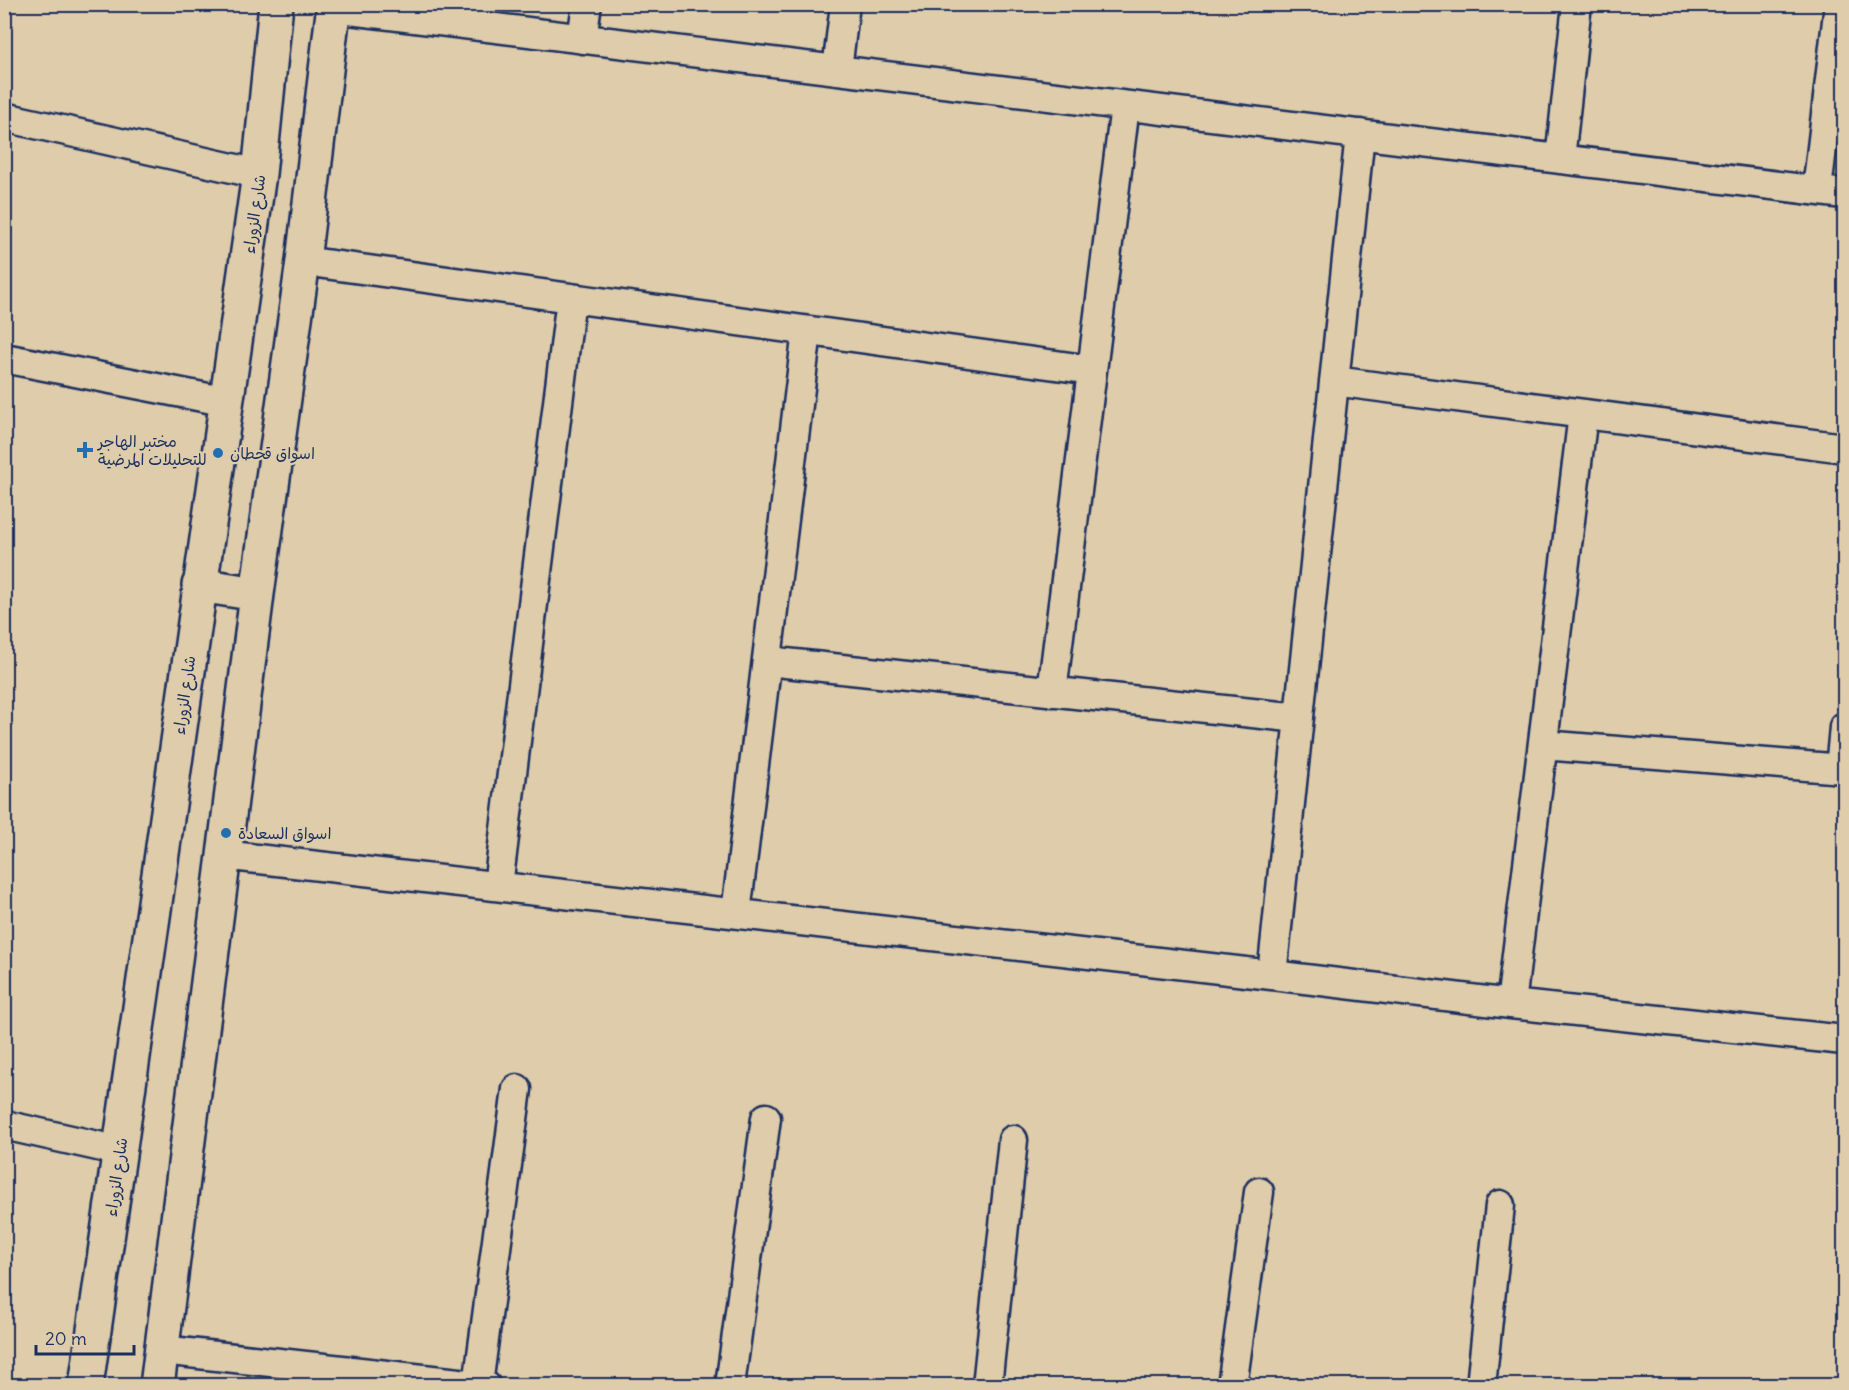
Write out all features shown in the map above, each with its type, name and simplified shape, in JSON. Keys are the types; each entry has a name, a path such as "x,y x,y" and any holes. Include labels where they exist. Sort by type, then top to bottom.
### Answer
{"street":[{"name":"شارع الزوراء","path":"86,1386 199,585 228,402 260,174 276,4"},
{"path":"582,39 587,4"},
{"path":"837,70 845,4"},
{"path":"1560,159 1577,4"},
{"path":"1817,190 1839,4"},
{"path":"158,1386 223,855 303,261 334,6 582,39 1845,194"},
{"path":"1052,692 1125,105"},
{"path":"4,117 260,174"},
{"path":"1272,975 1360,134"},
{"path":"303,261 1092,370"},
{"path":"498,886 571,298"},
{"path":"736,913 807,331"},
{"path":"4,358 228,402"},
{"path":"1334,381 1845,448"},
{"path":"1511,1004 1583,414"},
{"path":"199,585 257,594"},
{"path":"767,661 1299,718"},
{"path":"1543,746 1842,769 1845,727"},
{"path":"223,855 1511,1004 1845,1040"},
{"path":"162,1350 350,1378 482,1385 517,1089"},
{"path":"730,1386 766,1118"},
{"path":"4,1125 120,1151"},
{"path":"987,1386 1013,1140"},
{"path":"1232,1386 1259,1192"},
{"path":"1481,1386 1500,1205"}],"place":[{"name":"مختبر الهاجر للتحليلات المرضية","path":"85,450"},
{"name":"اسواق قحطان","path":"218,453"},
{"name":"اسواق السعادة","path":"226,833"}]}
